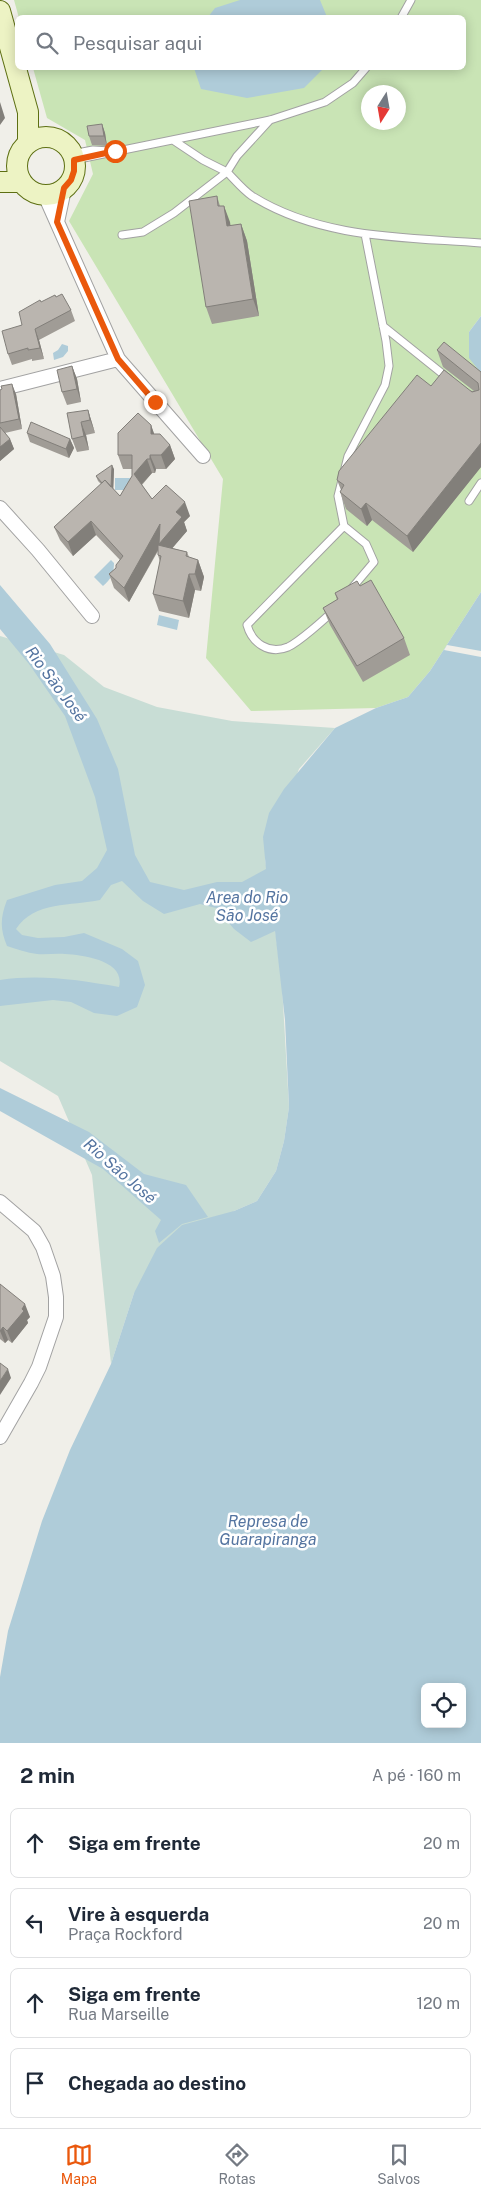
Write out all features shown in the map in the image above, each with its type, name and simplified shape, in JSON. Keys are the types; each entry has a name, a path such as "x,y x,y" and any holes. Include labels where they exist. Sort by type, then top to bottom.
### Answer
{"main road":[{"path":"0,11 15,65"},
{"path":"16,70 28,112 28,143"},
{"path":"28,112 50,138"},
{"path":"50,138 63,143 73,157 73,176 64,188 55,194 45,195 36,193 19,174 22,150 28,143 36,139 50,138"},
{"path":"0,177 19,174"},
{"path":"0,182 19,174"}],"street":[{"path":"57,222 64,188"},
{"path":"45,195 118,359 202,456"},
{"path":"0,388 118,359"},
{"path":"0,508 38,550 92,616"},
{"path":"0,1202 34,1231 43,1247 53,1276 56,1297 56,1317 42,1358 31,1383 0,1437"}],"lane":[{"path":"403,15 412,0"},
{"path":"73,157 115,151 270,120 325,102 353,83 364,70"},
{"path":"122,235 143,232 174,213 227,172 237,156 270,120"},
{"path":"173,140 203,160 227,172 250,195 306,221 365,234 481,243"},
{"path":"344,597 374,562 366,544 344,526 338,496 348,456 385,385 389,366 365,234"},
{"path":"383,326 458,386"},
{"path":"469,501 481,483"},
{"path":"339,604 333,612 288,647 270,649 259,644 250,635 247,624 344,526"}],"green space":[{"path":"14,0 481,0 481,316 469,332 481,373 481,592 430,671 408,697 376,708 251,711 206,658 223,479 69,221 93,174 85,140 47,118 34,70 466,70 466,15 18,15"},
{"path":"0,636 64,655 104,687 157,707 232,721 335,728 299,769 265,860 282,986 289,1107 284,1141 276,1171 257,1201 234,1211 134,1293 111,1364 92,1175 58,1096 0,1061"}],"water":[{"path":"240,0 320,0 326,15 210,15 215,8"},
{"path":"195,70 322,70 304,88 247,98 201,89"},
{"path":"481,316 481,373 469,358 469,332"},
{"path":"62,344 68,346 68,351 63,357 54,360 53,353"},
{"path":"115,478 131,478 131,490 115,490"},
{"path":"111,560 114,563 113,573 103,586 94,577"},
{"name":"Represa de Guarapiranga","path":"0,585 50,644 97,719 118,769 135,855 150,882 184,890 217,882 242,882 266,869 263,837 269,813 284,789 335,728 376,708 408,697 430,671 481,592 481,1743 0,1743 0,1677 8,1631 42,1521 70,1450 111,1364 134,1293 157,1248 182,1225 234,1211 257,1201 276,1171 284,1141 289,1107 285,1020 275,931 251,942 234,929 216,908 200,904 164,914 143,901 122,881 111,885 100,900 43,909 24,920 16,929 22,935 38,938 64,937 84,933 122,949 138,961 145,985 137,1007 117,1016 94,1013 71,1002 53,1000 0,1006 0,980 45,978 74,980 119,987 119,978 116,971 102,961 73,955 30,953 7,946 5,940 2,923 7,900 55,885 82,881 97,868 107,850 95,797 65,716 29,664 0,629"},
{"path":"159,615 179,620 177,630 157,625"},
{"name":"Rio São José","path":"0,1088 89,1132 144,1174 186,1185 208,1217 182,1224 159,1243 155,1231 161,1220 103,1169 0,1111"}],"pier":[{"path":"447,645 481,651 481,657 444,650"}],"building":[{"path":"102,124 104,136 89,136 87,126"},
{"path":"217,196 218,206 224,206 227,226 241,224 253,299 206,307 189,201"},
{"path":"62,294 71,310 35,329 40,348 28,350 28,348 8,354 2,331 22,325 19,312 40,300 41,302 55,295 56,297"},
{"path":"444,342 481,372 481,443 407,536 366,503 361,509 340,492 344,485 337,480 339,471 417,375 431,386 444,370 472,392 479,390 478,383 437,350"},
{"path":"72,366 77,389 62,392 57,370"},
{"path":"12,384 19,419 0,423 1,386"},
{"path":"88,410 90,420 81,422 84,436 72,439 67,413"},
{"path":"138,413 151,425 151,434 160,434 170,445 161,455 150,455 150,459 147,459 134,474 152,499 166,485 185,502 176,512 182,517 159,544 160,524 124,588 109,574 116,568 116,565 123,556 91,521 68,542 54,527 105,480 120,496 132,476 132,455 118,455 118,433"},
{"path":"31,422 70,439 66,449 27,433"},
{"path":"0,427 10,439 0,447"},
{"path":"112,465 111,487 105,480 102,483 96,476"},
{"path":"158,545 187,552 186,556 198,560 195,574 189,574 183,601 153,594 161,556 158,555"},
{"path":"371,580 404,638 357,666 323,608 338,599 335,593 357,581 360,586"},
{"path":"0,1284 25,1304 22,1309 24,1311 7,1331 3,1327 0,1331"},
{"path":"0,1363 8,1369 0,1381"}],"route":[{"path":"115,151 74,160 74,171 71,180 64,188 57,222 118,359 155,402"}],"water label":[{"name":"Area do Rio São José","path":"247,906"}]}
